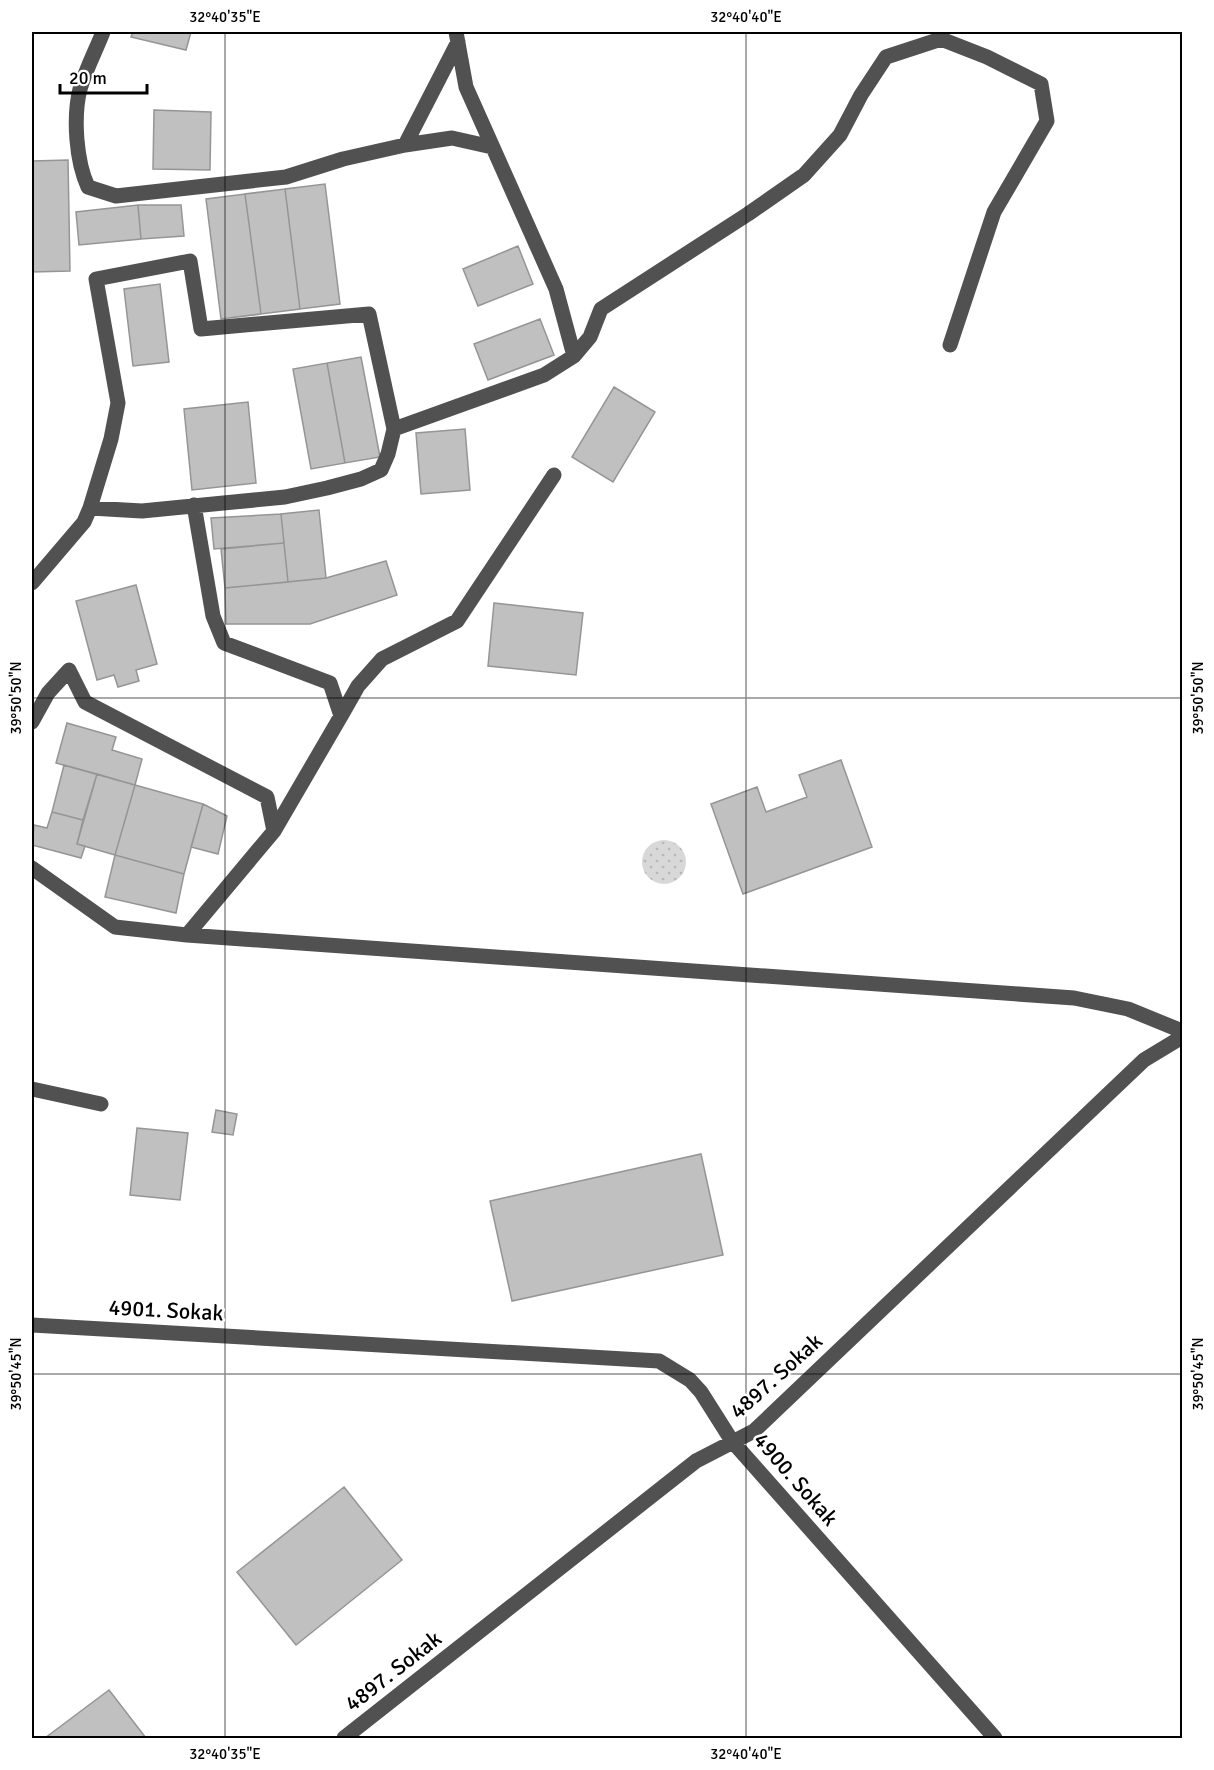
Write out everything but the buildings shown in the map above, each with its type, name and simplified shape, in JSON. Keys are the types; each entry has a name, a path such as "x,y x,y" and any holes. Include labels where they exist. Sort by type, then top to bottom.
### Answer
{"street":[{"path":"103,32 80,90 77,115 78,153 82,175 88,187 116,196 286,177 343,159 405,145 452,138 492,147"},
{"path":"405,145 457,37"},
{"path":"457,37 466,87 555,289 574,356"},
{"path":"394,429 543,375 574,356 590,337 601,309 804,175 840,135 861,95 886,57 941,39 987,57 1041,84 1047,121 994,212 950,345"},
{"path":"32,583 84,522 111,438 118,403 96,279 190,261 201,329 369,314 394,429 388,454 381,470 361,479 285,497 142,511 90,508"},
{"path":"187,935 274,831 358,686 382,659 457,621 554,475"},
{"path":"195,505 213,616 224,643 330,683 341,716"},
{"path":"32,722 48,693 69,670 85,702 267,797 274,831"},
{"path":"32,868 115,927 187,935 1074,998 1128,1008 1182,1031"},
{"name":"4897. Sokak","path":"344,1738 696,1461 754,1431 1144,1060 1182,1037"},
{"path":"32,1089 101,1104"},
{"name":"4901. Sokak","path":"32,1325 299,1341"},
{"name":"4900. Sokak","path":"299,1341 659,1361 690,1380 701,1392 732,1441 995,1738"}],"shaded area":[{"path":"664,840 680,846 686,862 680,878 664,884 648,878 642,862 648,846"}]}
